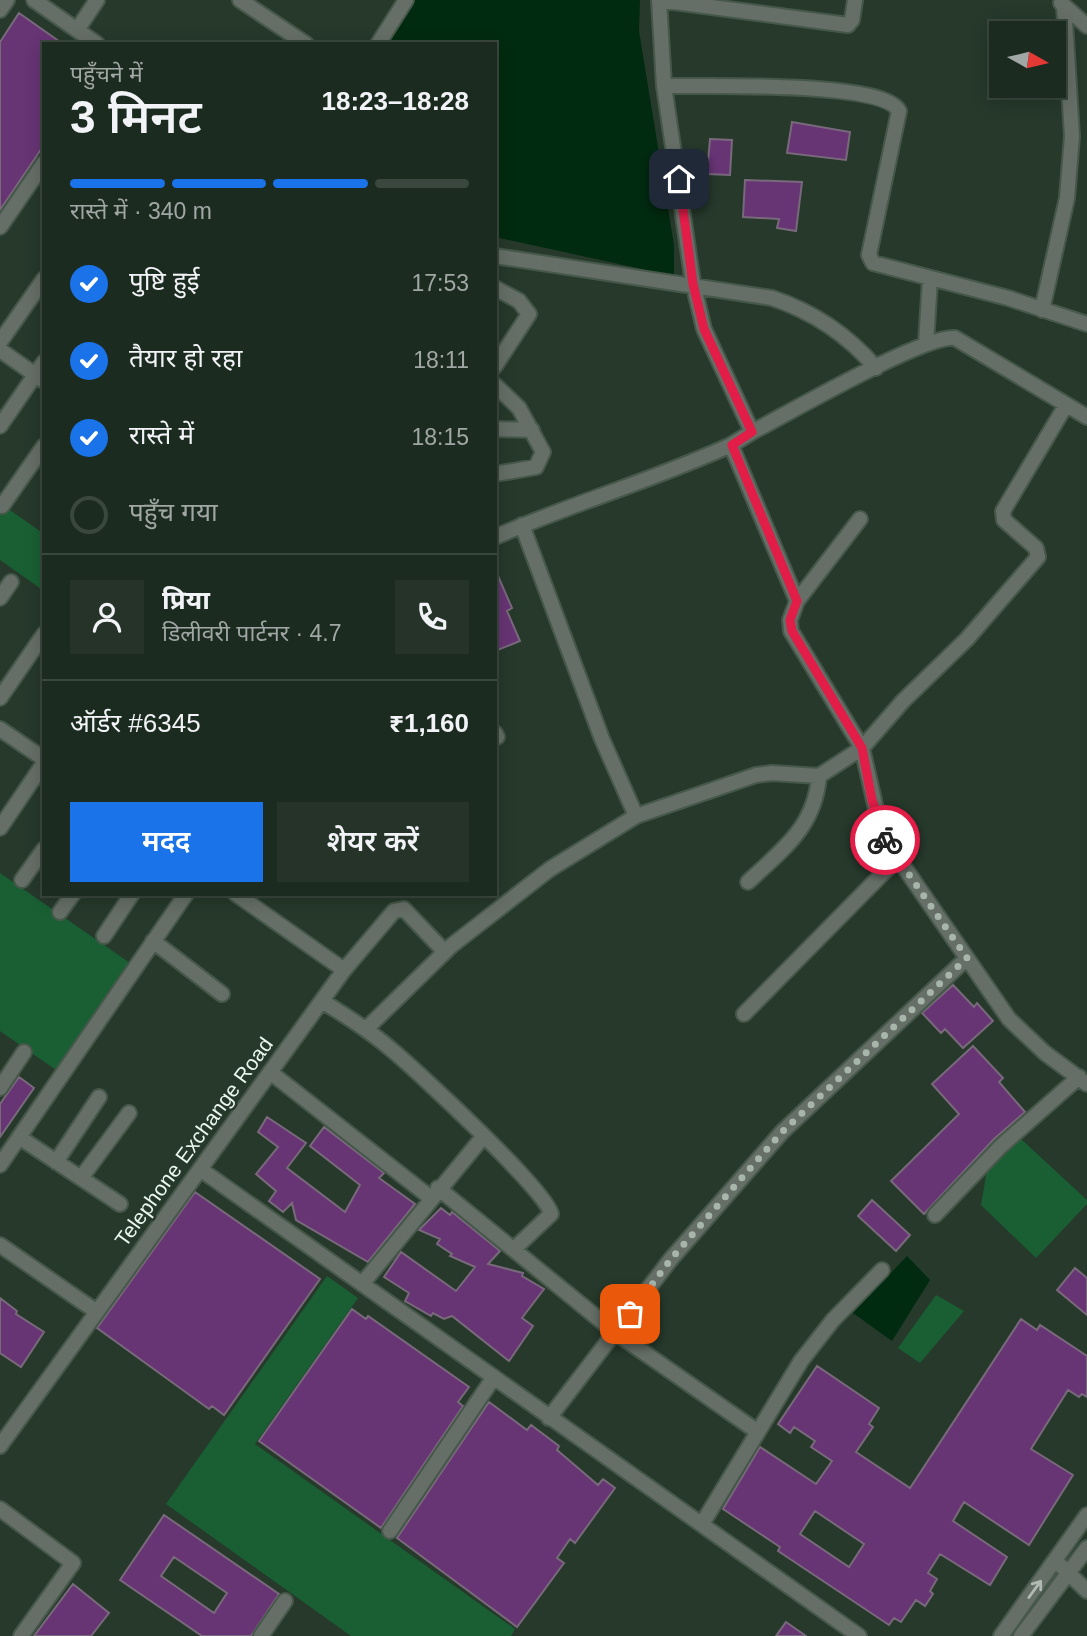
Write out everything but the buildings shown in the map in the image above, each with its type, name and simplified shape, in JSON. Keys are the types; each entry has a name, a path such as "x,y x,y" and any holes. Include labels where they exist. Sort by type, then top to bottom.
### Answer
{"street":[{"path":"0,10 7,0"},
{"path":"34,0 93,42"},
{"path":"77,30 97,0"},
{"path":"240,0 303,42"},
{"path":"379,42 405,0"},
{"path":"752,432 704,329 693,284 664,86 659,0 848,25 852,20 855,0"},
{"path":"1061,3 1087,26"},
{"path":"1042,310 1067,198 1070,161 1071,104 1061,3"},
{"path":"664,86 822,88 888,100 899,111 869,255 873,262 882,267 1087,324"},
{"path":"0,227 42,166"},
{"path":"497,256 772,298 794,305 838,330 858,346 876,368"},
{"path":"926,344 930,279"},
{"path":"0,342 42,282"},
{"path":"497,289 519,301 529,314 497,363"},
{"path":"497,536 682,468 940,338 955,338 1087,417"},
{"path":"0,350 39,378 0,426"},
{"path":"497,387 512,400 543,452 540,464 536,467 497,474"},
{"path":"366,1029 444,951 550,869 636,816 755,775 772,773 819,776 862,748 903,701 967,639 1038,557 1037,548 1004,520 1003,511 1066,405"},
{"path":"497,429 532,430"},
{"path":"732,445 797,601"},
{"path":"2,506 42,449"},
{"path":"860,519 797,601 790,620 792,631 862,748 882,835 1009,1019 1045,1053 1083,1080 1001,1146 935,1215"},
{"path":"522,526 602,739 636,816"},
{"path":"0,598 11,582"},
{"path":"0,698 42,637"},
{"path":"0,729 42,760"},
{"path":"0,828 42,764"},
{"path":"748,883 797,835 810,817 817,798 819,776"},
{"path":"22,880 42,852"},
{"path":"744,1014 898,858"},
{"path":"60,912 72,896"},
{"path":"104,936 131,896"},
{"path":"0,1165 185,896"},
{"path":"239,896 344,970"},
{"name":"Telephone Exchange Road","path":"0,1446 344,970 400,908 444,951"},
{"path":"153,942 222,994"},
{"path":"549,1418 671,1259 782,1132 967,958"},
{"path":"321,1001 366,1029 393,1050 519,1171 551,1210 514,1249"},
{"path":"0,1088 24,1052"},
{"path":"270,1072 514,1249 616,1333 758,1432"},
{"path":"56,1161 99,1097"},
{"path":"81,1178 129,1113"},
{"path":"19,1137 120,1204"},
{"path":"362,1284 434,1193 483,1137"},
{"path":"200,1169 859,1636"},
{"path":"0,1245 96,1312"},
{"path":"702,1524 801,1361 833,1320 882,1270"},
{"path":"390,1531 494,1377"},
{"path":"0,1509 73,1563 21,1636"},
{"path":"1001,1636 1087,1515"},
{"path":"1021,1636 1068,1572 1085,1554 1068,1541"},
{"path":"1055,1560 1087,1591"},
{"path":"261,1636 285,1601"}],"shaded area":[{"path":"415,0 640,0 639,31 674,245 674,276 497,237 497,42 385,42"},
{"path":"0,503 42,533 42,590 0,560"},
{"path":"0,873 130,963 56,1070 0,1031"},
{"path":"1021,1139 1087,1200 1087,1204 1036,1258 981,1205 987,1170"},
{"path":"907,1256 930,1280 892,1341 853,1313"},
{"path":"327,1276 358,1298 255,1444 515,1629 511,1636 351,1636 166,1504"},
{"path":"936,1295 964,1311 920,1363 898,1348"}],"way so far":[{"path":"630,1314 671,1259 782,1132 967,958 885,840"}],"route":[{"path":"679,179 693,284 704,329 752,432 732,445 797,601 790,620 792,631 862,748 872,800 885,840"}]}
